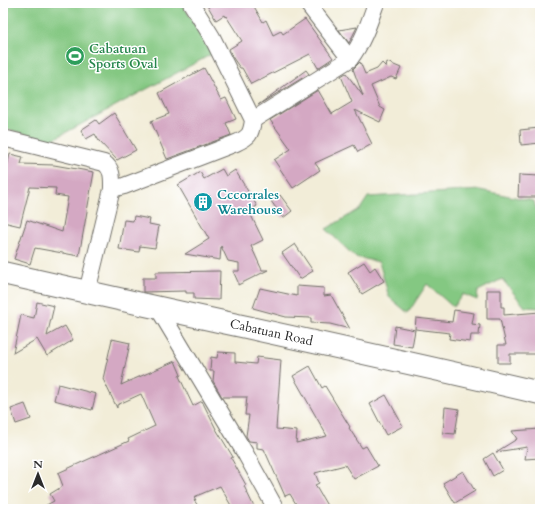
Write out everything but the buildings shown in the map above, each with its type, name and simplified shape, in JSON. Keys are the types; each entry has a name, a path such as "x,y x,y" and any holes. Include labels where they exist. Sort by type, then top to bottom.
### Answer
{"highway":[{"name":"Cabatuan Road","path":"3,273 540,393"}],"street":[{"path":"112,189 124,186 248,138 252,131 253,120 212,37 191,3"},
{"path":"307,3 350,59"},
{"path":"253,120 350,59 368,29 376,3"},
{"path":"3,138 109,166 112,189 87,292"},
{"path":"158,308 245,453 276,509"}],"green space":[{"name":"Cabatuan Sports Oval","path":"3,3 182,3 212,54 50,141 3,128"},
{"path":"480,190 534,201 540,223 540,308 525,307 502,279 478,291 477,300 463,294 453,307 427,284 408,313 389,297 379,262 355,257 326,229 360,209 368,197"}],"place":[{"name":"Cabatuan Sports Oval","path":"75,56"},
{"name":"Cccorrales Warehouse","path":"203,202"}]}
